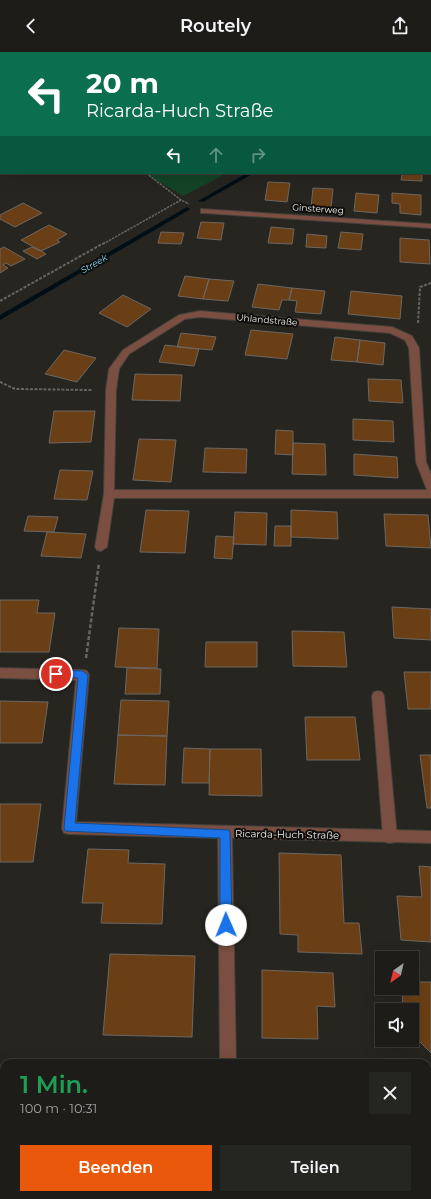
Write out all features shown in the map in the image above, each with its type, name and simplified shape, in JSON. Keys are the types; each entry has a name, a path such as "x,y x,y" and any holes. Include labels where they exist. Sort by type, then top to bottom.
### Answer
{"street":[{"name":"Ginsterweg","path":"204,211 431,226"},
{"name":"Uhlandstraße","path":"102,547 109,494 111,390 114,369 126,352 182,317 200,314 392,330 408,338"},
{"path":"408,338 414,348 421,462 431,488"},
{"path":"109,494 431,494"},
{"path":"0,673 83,675"},
{"name":"Ricarda-Huch Straße","path":"83,675 69,828 431,837"},
{"path":"378,696 390,837"},
{"path":"225,833 228,1059"}],"path":[{"path":"147,174 181,200 204,211"},
{"path":"0,301 181,200"},
{"path":"408,338 418,334 420,286 431,283"},
{"path":"0,382 15,389 111,390"},
{"path":"83,675 102,547"}],"green space":[{"path":"147,174 225,174 183,196"}],"building":[{"path":"402,174 422,174 422,181 401,180"},
{"path":"268,182 290,183 287,202 265,200"},
{"path":"313,188 333,189 331,208 311,207"},
{"path":"356,193 379,195 377,213 354,211"},
{"path":"392,193 421,195 421,215 400,213 400,204 392,203"},
{"path":"23,203 42,213 15,227 0,219 0,215"},
{"path":"201,222 224,223 221,240 197,238"},
{"path":"49,225 67,234 57,240 60,242 41,251 21,240"},
{"path":"271,227 294,229 292,244 268,243"},
{"path":"161,232 184,233 181,244 158,243"},
{"path":"341,232 363,234 361,250 338,248"},
{"path":"307,234 327,236 326,248 306,247"},
{"path":"400,238 429,240 430,264 400,262"},
{"path":"4,247 25,259 11,266 6,263 3,265 8,268 0,273 0,249"},
{"path":"32,247 46,254 37,259 23,251"},
{"path":"185,276 209,279 203,299 178,296"},
{"path":"209,279 234,281 228,301 203,299"},
{"path":"258,284 292,288 289,300 282,300 279,310 252,307"},
{"path":"292,288 325,291 321,314 295,312 297,301 289,300"},
{"path":"351,291 402,296 400,319 348,314"},
{"path":"123,295 151,309 127,327 99,313"},
{"path":"251,330 293,334 287,359 245,355"},
{"path":"181,333 216,337 212,350 177,347"},
{"path":"335,337 360,340 357,362 331,360"},
{"path":"360,340 385,343 383,365 357,362"},
{"path":"165,345 199,349 194,366 159,362"},
{"path":"64,350 96,358 77,382 45,374"},
{"path":"135,374 182,375 180,401 132,400"},
{"path":"368,379 401,380 403,403 369,401"},
{"path":"54,411 95,411 91,442 49,443"},
{"path":"353,419 393,421 394,442 353,440"},
{"path":"276,430 293,431 293,455 275,454"},
{"path":"139,439 176,440 171,482 133,480"},
{"path":"293,443 325,444 326,475 292,474"},
{"path":"205,448 247,449 246,473 203,472"},
{"path":"354,454 397,457 398,478 354,475"},
{"path":"60,470 93,471 87,500 54,499"},
{"path":"146,510 189,511 185,553 140,552"},
{"path":"291,510 337,512 338,539 291,537"},
{"path":"235,512 267,513 266,545 233,544"},
{"path":"384,514 428,515 431,548 386,546"},
{"path":"28,516 58,517 54,532 24,531"},
{"path":"275,526 291,526 291,546 274,546"},
{"path":"47,532 86,534 81,558 41,556"},
{"path":"216,536 234,537 232,559 214,558"},
{"path":"0,600 39,600 37,613 55,613 49,652 0,652"},
{"path":"392,607 431,609 431,640 394,638"},
{"path":"119,628 159,629 157,668 115,667"},
{"path":"292,631 344,632 347,667 293,666"},
{"path":"206,642 257,642 257,667 205,667"},
{"path":"127,668 161,669 160,694 125,694"},
{"path":"404,672 431,672 431,709 408,709"},
{"path":"121,700 169,701 167,736 118,735"},
{"path":"0,701 48,702 42,743 0,743"},
{"path":"305,717 355,717 360,760 307,760"},
{"path":"118,735 167,736 165,785 114,784"},
{"path":"184,748 210,749 209,783 182,783"},
{"path":"210,749 261,749 262,796 209,795"},
{"path":"420,755 431,755 431,808 427,808"},
{"path":"0,804 41,804 33,862 0,862"},
{"path":"88,849 129,850 128,863 165,864 162,924 101,923 103,903 82,903"},
{"path":"279,853 341,855 344,923 359,923 362,954 298,952 298,935 280,934"},
{"path":"419,866 431,867 431,942 401,940 397,896 422,897"},
{"path":"110,954 195,956 192,1037 103,1035"},
{"path":"262,970 333,973 335,1007 317,1006 318,1039 262,1038"},
{"path":"419,982 431,982 431,1053 419,1041 419,1003 403,1003 402,995 419,995"}],"waterway":[{"name":"Streek","path":"201,201 249,174"},
{"name":"Streek","path":"0,318 187,209"}],"route":[{"path":"56,674 83,675 69,828 225,833 226,925"}]}
